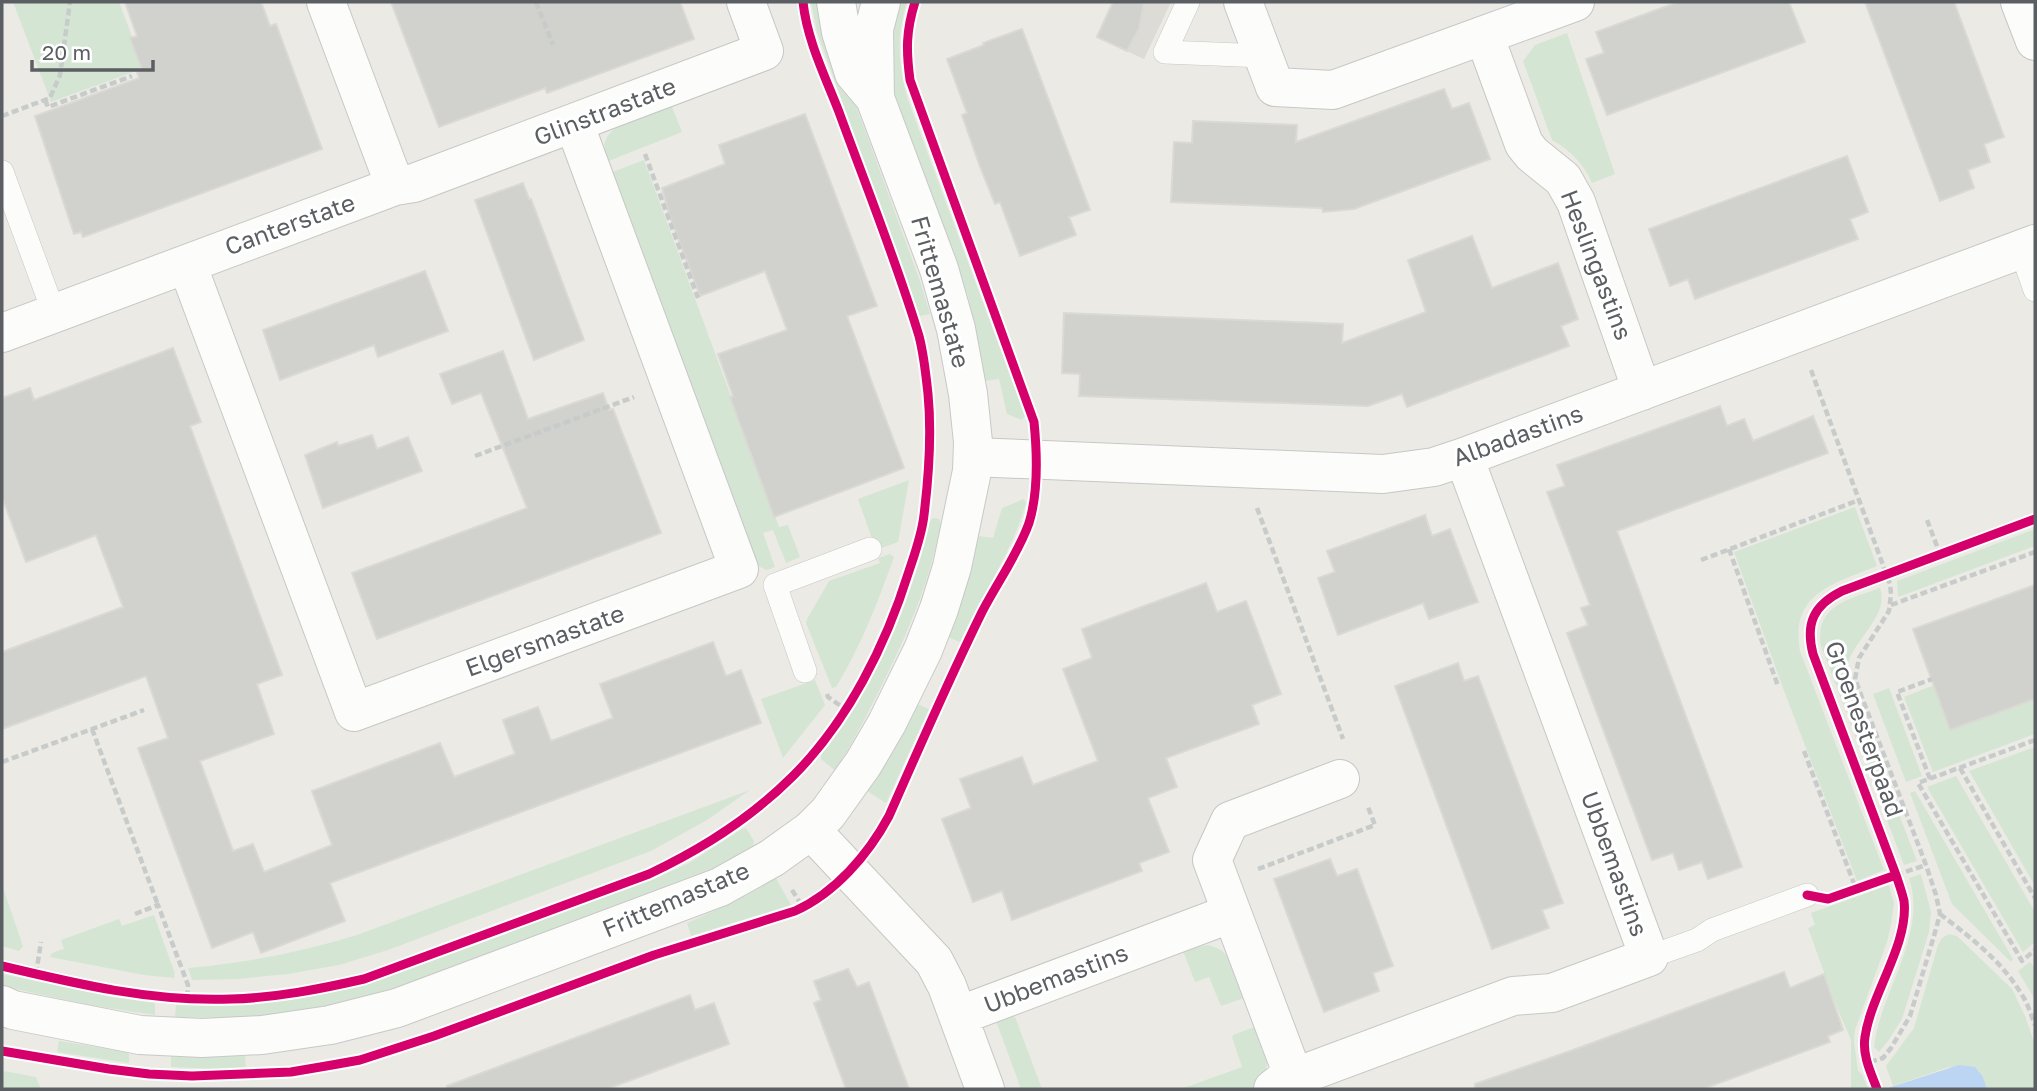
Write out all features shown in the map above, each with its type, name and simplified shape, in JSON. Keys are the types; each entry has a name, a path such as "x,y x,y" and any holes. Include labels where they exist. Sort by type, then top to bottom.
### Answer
{"street":[{"path":"326,2 395,186"},
{"name":"Glinstrastate","path":"395,186 414,183 764,51 746,2"},
{"name":"Frittemastate","path":"6,1009 140,1035 202,1038 262,1035 330,1025 397,1008 720,887 795,843 828,813 863,764 887,723 923,650 952,567 973,457 968,394 956,329 939,269 875,98 854,73 841,32 836,2"},
{"name":"Frittemastate","path":"875,98 874,29 881,2"},
{"path":"1243,2 1276,87 1334,90 1574,2"},
{"path":"2020,2 2035,41"},
{"name":"Heslingastins","path":"1483,35 1524,144 1532,155 1563,179 1576,202 1642,391"},
{"path":"574,123 739,569"},
{"name":"Canterstate","path":"2,333 395,186"},
{"name":"Albadastins","path":"973,457 1383,474 1434,467 2028,247"},
{"name":"Elgersmastate","path":"187,264 354,712 739,569"},
{"name":"Ubbemastins","path":"1351,776 1230,821 1212,860 1283,1084 1513,996 1552,993 1649,957 1464,457"},
{"path":"811,830 934,961 947,986 985,1089"},
{"name":"Ubbemastins","path":"958,1016 1226,898"}],"lane":[{"path":"1188,2 1165,52 1264,56"},
{"path":"2,172 54,313"},
{"path":"2028,247 2035,289"},
{"path":"739,569 775,585 870,549"},
{"path":"775,585 805,671"},
{"path":"1649,957 1697,940 1712,930 1807,895"}],"path":[{"path":"2,116 50,98 60,75 70,2"},
{"path":"536,2 553,45"},
{"path":"45,100 48,107 132,76"},
{"path":"645,154 698,298"},
{"path":"1797,333 1887,574 1891,606 1859,658 1855,679 1926,865 1940,914 1910,1016 1883,1058 1869,1067 1865,1049"},
{"path":"475,456 634,397"},
{"path":"1226,898 1375,825 1351,776 1257,506 1258,469"},
{"path":"1701,560 1859,500"},
{"path":"1927,520 1940,554"},
{"path":"1729,549 1778,686"},
{"path":"1930,558 1952,550"},
{"path":"1891,606 2035,552"},
{"path":"1876,578 1898,570"},
{"path":"1930,779 1897,692 1932,679"},
{"path":"838,719 852,697"},
{"path":"2,762 144,710"},
{"path":"92,729 188,985 187,999"},
{"path":"2035,740 1918,783 2022,961 2035,950"},
{"path":"1804,751 1856,889"},
{"path":"1959,768 2035,898"},
{"path":"1891,862 1898,879"},
{"path":"1886,879 1898,879 1926,865"},
{"path":"795,911 816,901 832,889 849,870"},
{"path":"1807,895 1828,899 1866,886"},
{"path":"135,914 158,905"},
{"path":"1940,914 1973,939 2012,978 2024,997 2035,1025"},
{"path":"35,974 41,942"},
{"path":"2030,954 2035,960"},
{"path":"24,972 47,977"},
{"path":"175,998 199,999"}],"shaded area":[{"path":"1112,2 1171,2 1144,59 1096,37"}],"green space":[{"path":"13,2 119,2 144,68 51,102"},
{"path":"811,2 822,2 830,34 930,314 920,316 817,32"},
{"path":"895,2 907,2 901,27 900,51 908,100 1025,416 1022,420 1007,414 999,379 985,381 968,296 893,90 892,9"},
{"path":"1567,33 1615,174 1592,183 1576,158 1552,140 1523,61 1535,45"},
{"path":"671,104 682,132 606,162 604,150 610,133 634,118"},
{"path":"644,160 779,527 788,525 800,557 786,563 773,530 763,533 775,567 767,570 755,565 610,173"},
{"path":"909,480 898,542 876,550 858,499"},
{"path":"1024,499 1026,503 1005,557 960,642 948,637 962,600 978,536 993,538 1002,508"},
{"path":"1855,507 1877,566 1818,594 1808,603 1799,631 1800,651 1884,870 1857,881 1734,552"},
{"path":"933,518 939,519 941,523 917,608 880,689 842,759 836,769 833,769 821,759 821,755 858,701 888,644 912,584"},
{"path":"2035,529 2035,546 1898,597 1897,581"},
{"path":"890,554 894,557 868,624 836,687 832,688 806,623 807,619 829,581 880,563 878,558"},
{"path":"1880,588 1882,600 1879,611 1852,654 1846,677 1917,861 1904,865 1821,646 1820,632 1829,613 1846,600"},
{"path":"815,680 825,705 783,758 761,699"},
{"path":"1934,685 1950,730 2035,699 2035,734 1933,772 1904,697"},
{"path":"1889,688 1922,776 1906,782 1873,694"},
{"path":"917,704 929,709 886,803 867,791 892,754"},
{"path":"2035,747 2035,886 1969,771"},
{"path":"1956,776 2035,912 2035,942 2023,952 1927,787"},
{"path":"750,790 707,820 651,851 388,950 339,965 237,979 192,980 188,968 273,956 357,935"},
{"path":"1915,791 2013,959 2011,962 1952,904 1910,793"},
{"path":"746,828 754,841 753,846 713,868 395,988 280,1015 233,1018 175,1017 176,1005 224,1006 272,1002 366,985 652,880 689,863"},
{"path":"1921,874 1931,912 1929,932 1902,1019 1879,1052 1874,1047 1878,1027 1908,942 1912,920 1913,899 1909,878"},
{"path":"776,878 791,905 691,936 687,923 738,900"},
{"path":"2,885 23,946 19,951 2,946"},
{"path":"1889,885 1894,903 1887,942 1855,1030 1858,1071 1868,1089 1851,1089 1851,1040 1808,928 1815,925 1811,913"},
{"path":"154,915 175,978 144,975 50,957 52,953 64,949 61,940 119,919 122,926"},
{"path":"1949,934 1957,936 2012,989 2035,1045 2035,1089 1987,1089 1983,1077 1949,1067 1893,1086 1886,1066 1914,1028 1938,945 1942,938"},
{"path":"1206,945 1215,947 1228,957 1233,964 1244,998 1221,1006 1209,977 1195,982 1183,951"},
{"path":"2030,962 2035,968 2035,1000 2018,971"},
{"path":"2,974 111,997 155,1003 155,1015 88,1005 2,986"},
{"path":"1014,1014 1042,1089 1021,1089 996,1021"},
{"path":"1254,1027 1265,1051 1267,1066 1253,1088 1181,1089 1242,1067 1232,1037"},
{"path":"59,1041 129,1052 129,1063 57,1052"},
{"path":"171,1056 245,1056 246,1067 171,1067"},
{"path":"4,1071 36,1077 41,1089 2,1089"}],"water":[{"path":"1959,1065 1975,1067 1983,1077 1987,1089 1885,1089"}],"building":[{"path":"125,2 261,2 270,26 276,24 322,149 83,237 81,232 74,234 35,116 139,78 137,72 142,70 130,38 137,36"},
{"path":"391,2 680,2 694,39 547,93 545,88 439,127"},
{"path":"1113,2 1144,2 1139,29 1127,51 1097,37"},
{"path":"1678,2 1789,2 1805,42 1607,115 1586,59 1604,53 1596,32"},
{"path":"1865,2 1954,2 2004,137 1984,144 1990,162 1968,170 1974,188 1940,201"},
{"path":"1022,29 1090,210 1069,217 1076,235 1020,256 1000,202 995,204 979,164 962,115 967,113 947,59"},
{"path":"1444,89 1452,109 1469,103 1490,159 1354,209 1323,212 1322,208 1171,202 1174,142 1192,143 1193,121 1297,125 1296,142"},
{"path":"805,114 877,306 847,316 904,468 774,517 730,397 733,396 718,354 787,330 765,271 700,296 662,188 725,164 719,145"},
{"path":"1847,156 1868,212 1850,219 1858,239 1695,299 1688,279 1670,286 1649,229"},
{"path":"523,183 584,340 534,360 475,200"},
{"path":"1472,236 1492,288 1558,263 1578,319 1561,326 1569,346 1407,407 1402,394 1368,406 1079,396 1080,374 1062,373 1064,313 1343,324 1342,343 1426,312 1408,260"},
{"path":"425,271 448,331 378,357 374,345 280,380 263,330"},
{"path":"173,348 201,422 190,426 282,675 257,684 274,734 200,761 233,851 253,844 264,872 332,845 312,791 440,743 454,777 515,754 503,720 538,707 551,741 613,718 600,684 713,642 726,676 741,670 761,723 330,883 345,921 261,953 253,932 212,948 138,748 168,738 146,676 2,729 2,652 123,607 96,535 26,562 2,497 2,398 30,388 34,400"},
{"path":"503,351 528,419 603,393 609,410 613,409 661,533 377,639 352,573 527,508 481,393 452,404 440,374"},
{"path":"1720,406 1727,426 1744,419 1753,441 1813,416 1828,453 1617,531 1742,867 1708,879 1702,862 1679,870 1673,853 1652,860 1567,633 1588,625 1581,608 1590,605 1547,492 1565,486 1557,465"},
{"path":"372,435 377,449 408,437 422,471 323,508 305,455 337,442 338,446"},
{"path":"1425,515 1432,536 1450,529 1478,602 1429,619 1423,603 1338,635 1318,578 1335,572 1327,551"},
{"path":"1206,583 1217,612 1246,601 1281,694 1252,705 1259,724 1166,758 1177,787 1148,798 1169,852 1139,863 1142,871 1012,920 1002,891 973,902 942,819 971,808 960,779 1022,757 1033,785 1098,761 1063,669 1092,658 1082,629"},
{"path":"2035,585 2035,699 1950,730 1913,629"},
{"path":"1458,663 1464,681 1478,676 1563,903 1542,910 1549,928 1492,949 1395,686"},
{"path":"1330,859 1337,876 1357,869 1393,966 1373,973 1379,991 1324,1012 1274,879"},
{"path":"848,969 857,987 869,982 909,1089 846,1089 814,1003 821,1000 814,981"},
{"path":"1784,972 1790,988 1824,974 1843,1030 1828,1036 1830,1042 1703,1089 1475,1089 1475,1084"},
{"path":"690,995 695,1010 714,1003 729,1044 607,1089 447,1089 447,1086"}],"cycle path":[{"path":"2,966 115,990 172,998 281,995 364,979 649,874 669,864 743,819 777,791 813,754 863,681 900,599 923,522 929,470 930,424 926,372 919,336 901,279 812,44 803,2"},
{"path":"2,1051 109,1069 192,1076 291,1072 360,1060 434,1036 654,955 795,911 824,894 861,858 889,816 970,637 1019,546 1032,512 1035,486 1034,422 910,80 908,41 915,2"},
{"name":"Groenesterpaad","path":"1877,1089 1866,1057 1865,1037 1874,1004 1901,934 1904,901 1813,654 1811,624 1818,609 1842,591 2035,519"},
{"path":"1807,895 1828,899 1896,875"}]}
